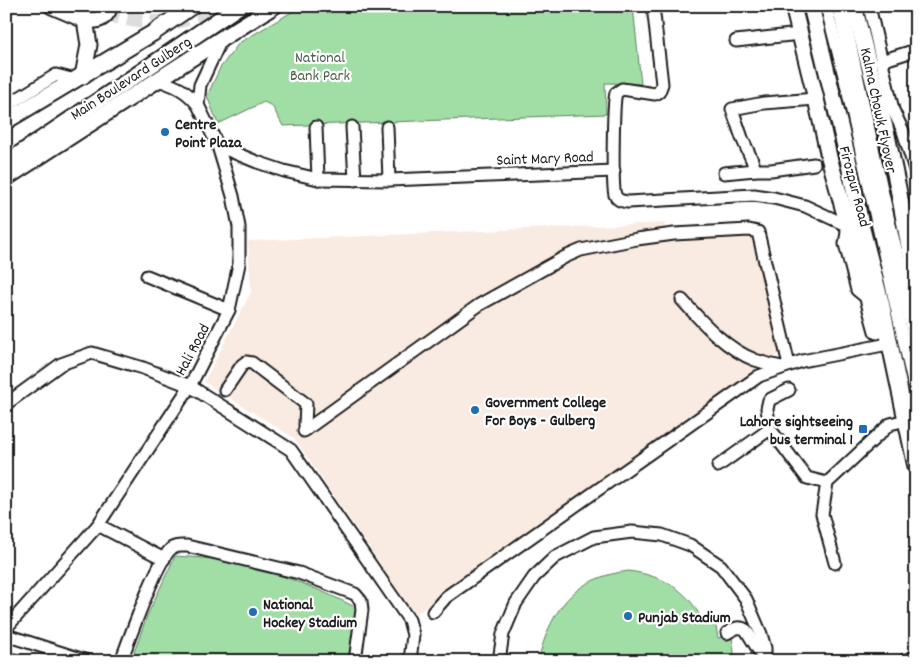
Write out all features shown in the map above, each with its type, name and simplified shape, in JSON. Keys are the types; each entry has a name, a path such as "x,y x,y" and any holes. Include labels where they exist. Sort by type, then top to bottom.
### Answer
{"main road":[{"path":"52,6 85,20 99,20 104,17 108,11 107,6"},
{"name":"Main Boulevard Gulberg","path":"6,121 153,34 192,6"},
{"path":"6,162 239,6"},
{"name":"Main Boulevard Gulberg","path":"6,178 221,38 274,6"},
{"name":"Firozpur Road","path":"792,6 829,157 881,302 916,468"},
{"path":"811,6 848,159 854,226"},
{"name":"Kalma Chowk Flyover","path":"840,6 887,221"},
{"name":"Firozpur Road","path":"854,6 887,135 912,262 908,303"},
{"path":"79,78 89,45 85,20"},
{"name":"Firozpur Road","path":"887,221 916,336"},
{"name":"Firozpur Road","path":"854,226 868,299 882,345 895,371"}],"street":[{"path":"614,171 616,93 622,89 655,94 661,89 653,6"},
{"path":"826,6 845,80 916,396"},
{"path":"869,6 893,110 903,131 916,173"},
{"path":"736,41 800,34"},
{"path":"198,105 200,85 221,38"},
{"path":"881,61 916,50"},
{"path":"6,106 56,75 79,78"},
{"path":"158,80 188,93 198,105"},
{"path":"755,170 732,108 764,103 816,99"},
{"name":"Hali Road","path":"7,629 98,525 190,386 230,310 239,264 239,227 233,196 218,146 198,105"},
{"path":"316,127 318,179"},
{"path":"352,127 355,180"},
{"path":"387,127 389,180"},
{"path":"887,135 916,128"},
{"name":"Saint Mary Road","path":"218,146 257,162 318,179 389,180 614,171 614,193 621,201 760,196 805,206 854,226"},
{"path":"724,173 771,170 814,164"},
{"path":"225,390 242,365 246,362 252,363 306,404 305,430 479,305 565,256 581,250 674,234 749,230 758,232 786,366"},
{"path":"147,276 230,310"},
{"path":"682,300 718,337 737,350 754,359 786,366"},
{"path":"433,612 446,597 759,376 786,366 882,345"},
{"path":"6,404 61,364 92,353 143,368 190,386 291,450 409,620 413,635 410,661"},
{"path":"789,390 769,400 767,409 770,429 807,478 827,483"},
{"path":"835,563 822,514 827,483 890,424 906,420"},
{"path":"718,466 770,429"},
{"path":"98,525 164,559"},
{"path":"498,661 503,634 516,603 534,576 555,557 594,537 632,532 662,535 690,545 721,566 746,599 761,634 765,661"},
{"path":"121,661 140,611 164,559 171,549 178,545 299,573 355,594 361,601 362,610 355,661"},
{"path":"727,633 738,627 746,630 765,661"},
{"path":"7,629 87,661"},
{"path":"903,661 916,657"}],"shaded area":[{"name":"Government College For Boys - Gulberg","path":"664,223 669,239 756,234 784,350 415,615 294,438 204,382 251,292 248,241"}],"green space":[{"name":"National Bank Park","path":"302,6 633,6 641,84 605,83 606,114 283,126 272,106 264,102 218,124 207,96 220,68 239,43"},
{"name":"National Hockey Stadium","path":"175,556 221,560 274,573 324,592 357,608 350,661 131,661 147,616"},
{"name":"Punjab Stadium","path":"629,571 642,573 665,581 684,594 692,603 704,625 715,621 718,638 732,636 735,661 538,661 543,642 558,611 579,588 593,580 610,574"},
{"path":"6,650 44,661 6,661"}],"tunnel":[{"path":"83,6 103,13 146,22 174,21 202,14 223,6"}],"place":[{"name":"Centre Point Plaza","path":"165,132"},
{"name":"Government College For Boys - Gulberg","path":"475,410"},
{"name":"Lahore sightseeing bus terminal 1","path":"863,429"},
{"name":"National Hockey Stadium","path":"253,612"},
{"name":"Punjab Stadium","path":"628,616"}]}
